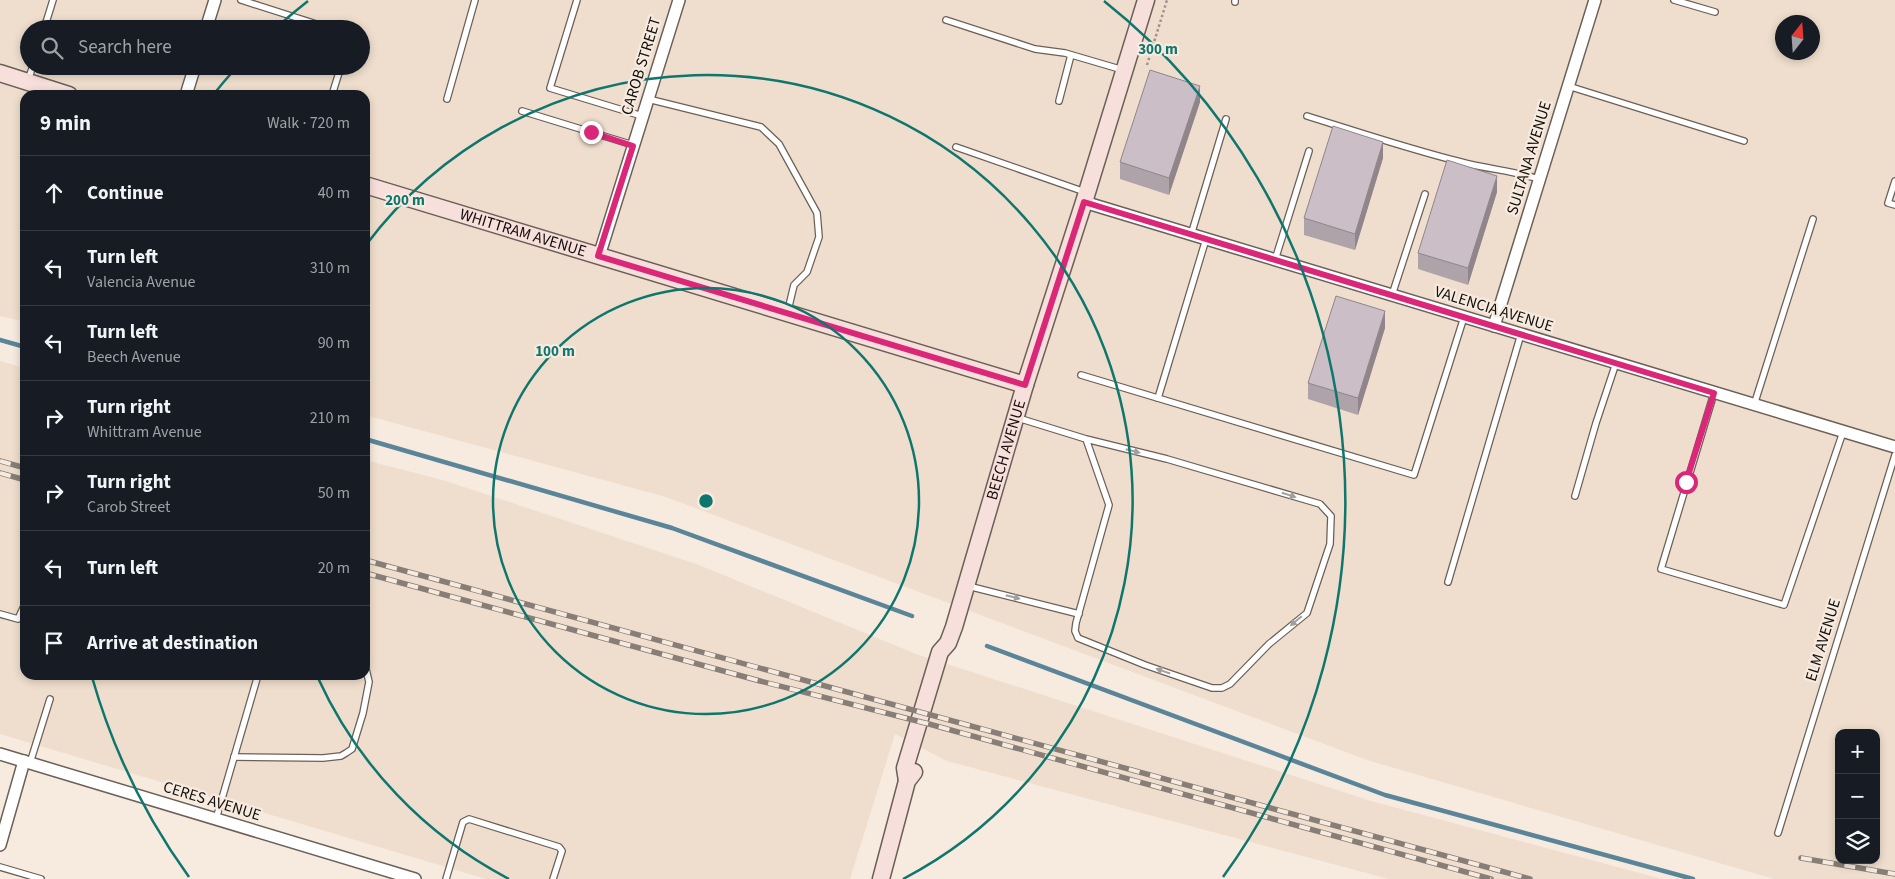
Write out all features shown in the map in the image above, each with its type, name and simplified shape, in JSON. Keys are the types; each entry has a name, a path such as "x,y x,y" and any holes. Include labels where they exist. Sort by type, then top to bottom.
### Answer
{"main road":[{"name":"BEECH AVENUE","path":"881,879 908,781 914,773 932,715 949,654 948,643 1025,385 1086,198 1146,0"},
{"path":"0,74 37,88"},
{"name":"WHITTRAM AVENUE","path":"370,187 1025,385"}],"street":[{"path":"209,20 215,0"},
{"name":"CAROB STREET","path":"598,256 679,0"},
{"name":"SULTANA AVENUE","path":"1494,326 1595,0"},
{"path":"187,90 192,75"},
{"name":"VALENCIA AVENUE","path":"1086,198 1191,235 1895,447"},
{"name":"CERES AVENUE","path":"0,754 415,879"},
{"path":"0,845 27,762"}],"lane":[{"path":"47,20 54,0"},
{"path":"241,0 304,20"},
{"path":"447,99 476,0"},
{"path":"577,0 550,88 642,116"},
{"path":"1674,0 1715,12"},
{"path":"946,20 1035,49 1071,55 1124,71"},
{"path":"1059,101 1071,55"},
{"path":"35,75 37,88"},
{"path":"334,90 338,75"},
{"path":"1568,86 1744,141"},
{"path":"648,99 761,127 779,144 817,213 819,237 807,272 794,285 788,313"},
{"path":"522,111 633,146"},
{"path":"1307,116 1460,162 1493,170 1521,173 1539,179"},
{"path":"1191,235 1226,119"},
{"path":"956,147 1086,198"},
{"path":"1276,260 1309,150"},
{"path":"1895,181 1888,203 1895,205"},
{"path":"1392,295 1425,194"},
{"path":"1754,405 1813,219"},
{"path":"1158,398 1206,239"},
{"path":"1081,374 1414,475 1464,317"},
{"path":"1448,582 1521,334"},
{"path":"1575,496 1616,363"},
{"path":"1714,393 1661,569 1784,604 1843,432"},
{"path":"1016,418 1086,439 1167,459 1320,504 1331,516 1330,544 1307,613 1269,644 1230,684 1222,688 1212,688 1145,665 1078,638 1076,631 1079,614 1109,505 1086,439"},
{"name":"ELM AVENUE","path":"1778,833 1895,455"},
{"path":"966,586 1079,614"},
{"path":"0,614 18,619 20,615"},
{"path":"216,819 257,680"},
{"path":"234,757 323,758 346,754 352,749 363,713 369,680"},
{"path":"27,762 50,699"},
{"path":"446,879 463,822 469,819 559,847 562,851 553,879"},
{"path":"0,867 41,879"}],"path":[{"path":"1147,65 1167,0"}],"shaded area":[{"path":"0,0 1895,0 1895,879 1774,879 1367,760 666,497 370,416 370,90 20,90 20,321 0,316"},
{"path":"0,361 20,367 20,680 370,680 370,461 446,481 699,565 916,654 1371,801 1662,879 1389,879 947,761 895,734 850,879 486,879 0,734"}],"building":[{"path":"1150,70 1200,86 1169,178 1120,162"},
{"path":"1333,126 1383,142 1355,234 1304,218"},
{"path":"1447,160 1497,176 1468,268 1418,253"},
{"path":"1336,296 1385,311 1358,398 1308,383"}],"waterway":[{"path":"0,340 20,346"},
{"path":"370,440 672,528 912,616"},
{"path":"987,646 1385,795 1693,879"}],"railway":[{"path":"0,461 20,467"},
{"path":"0,473 20,479"},
{"path":"370,561 1530,879"},
{"path":"370,574 760,681 929,724 1491,879"},
{"path":"1801,858 1895,874"}],"route":[{"path":"591,132 633,146 598,256 1025,385 1084,202 1714,393 1686,482"}]}
